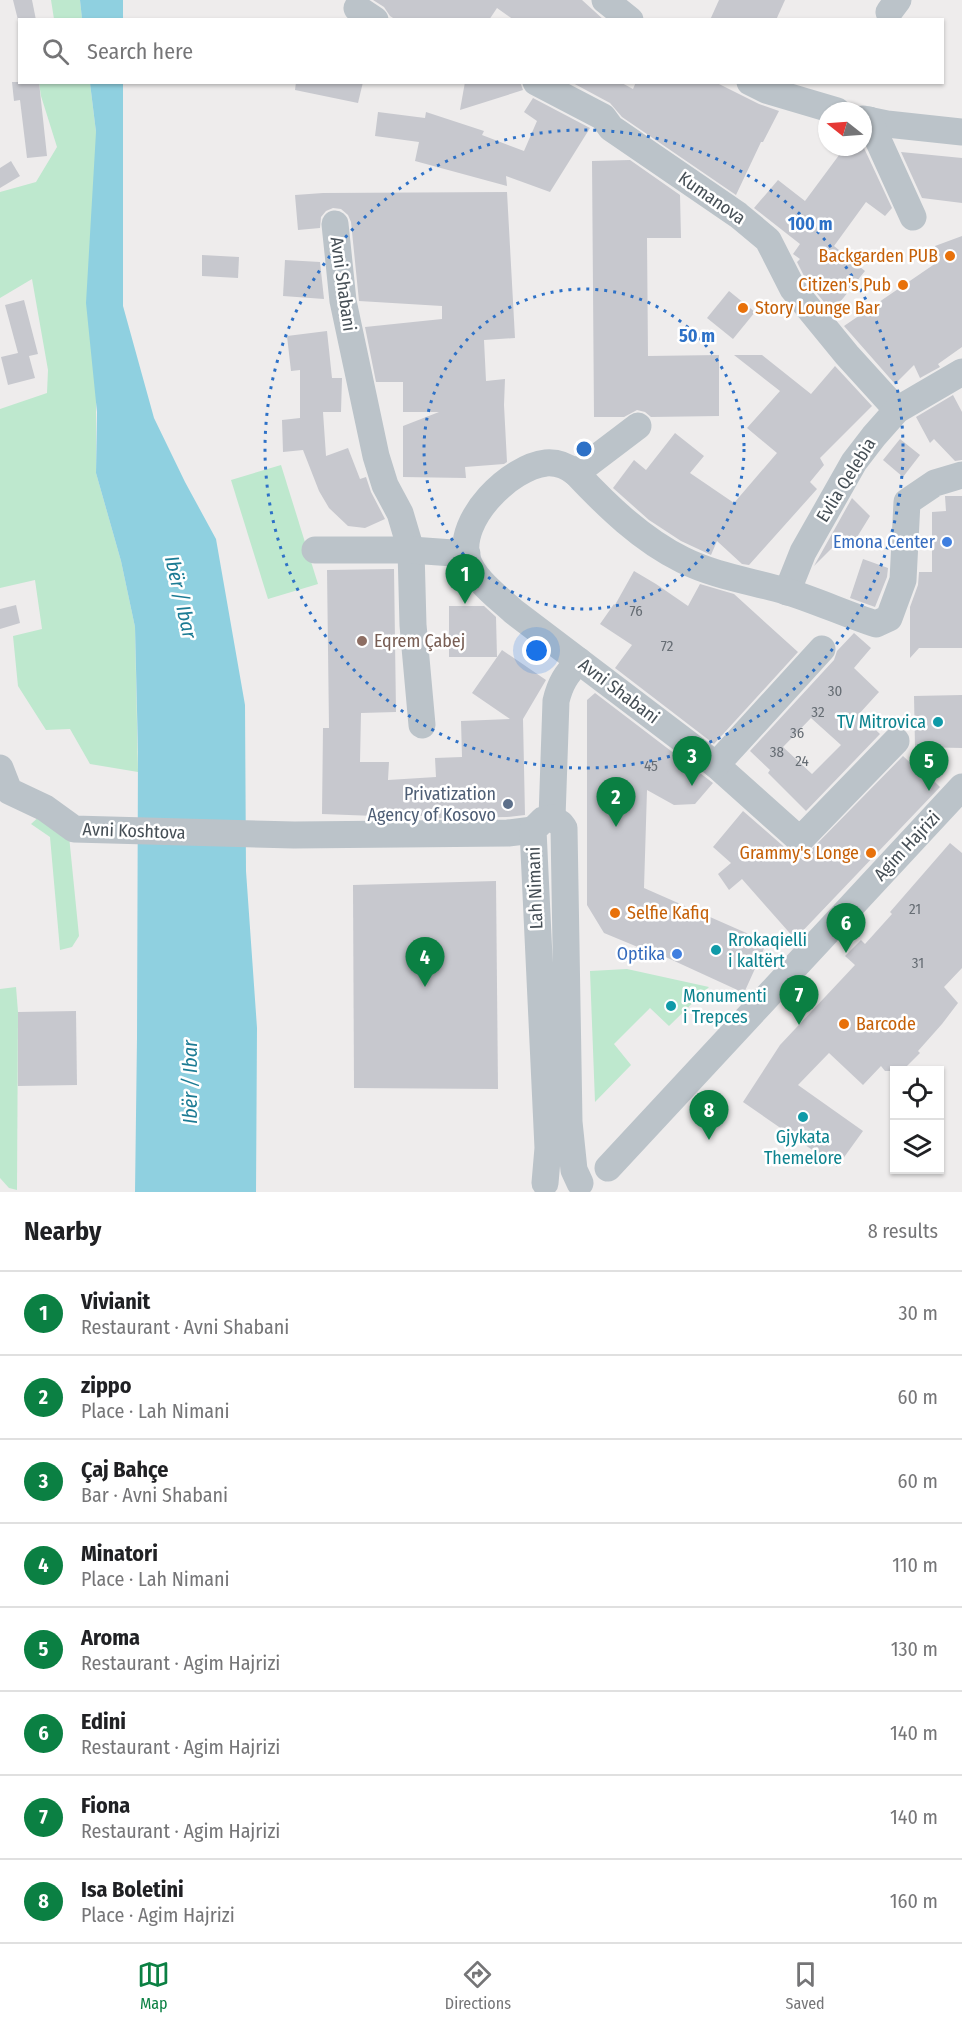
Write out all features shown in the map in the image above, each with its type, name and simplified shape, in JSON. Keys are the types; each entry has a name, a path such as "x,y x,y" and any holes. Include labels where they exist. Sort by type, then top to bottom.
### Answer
{"street":[{"path":"605,0 628,18"},
{"name":"Kumanova","path":"540,84 603,117 611,128 738,215 768,240 793,289 847,355 897,410"},
{"path":"754,84 766,90 818,105"},
{"path":"872,120 962,132"},
{"path":"872,132 913,217"},
{"name":"Avni Shabani","path":"335,224 343,301 376,456 386,485 400,513 411,550 413,625 422,725"},
{"name":"Evlia Qelebia","path":"787,592 803,552 854,462 897,410 962,372"},
{"path":"576,473 638,426"},
{"path":"315,549 411,550 466,554 467,537 478,509 506,483 536,465 548,463 568,467 631,526 683,560 722,575 787,592 876,624 889,618 903,580 907,502 935,483 962,475"},
{"name":"Avni Shabani","path":"466,554 470,565 485,585 513,611 716,765 800,840 896,741"},
{"path":"716,765 822,649"},
{"path":"542,824 556,701 566,674 579,661"},
{"name":"Avni Koshtova","path":"0,768 9,791 45,808 74,829 294,835 508,833 542,824"},
{"name":"Agim Hajrizi","path":"608,1168 962,787"},
{"name":"Lah Nimani","path":"539,1187 548,1148 533,868 542,824 561,824 564,828 569,1122 582,1182"},
{"path":"539,1187 563,1179 582,1182"}],"green space":[{"path":"51,0 80,0 82,18 54,18"},
{"path":"39,84 90,84 96,132 96,473 121,561 135,627 138,772 90,764 70,729 46,730 18,686 13,636 42,629 35,580 0,588 0,409 47,393 48,370 32,279 0,298 0,192 36,182 57,147"},
{"path":"281,465 318,584 268,599 231,480"},
{"path":"42,814 69,836 79,936 72,947 60,950 50,837 31,824"},
{"path":"627,969 709,987 669,1026 650,1008 614,1044 631,1065 595,1102 590,971"},
{"path":"16,987 18,1012 17,1190 9,1188 0,1178 0,989"}],"water":[{"path":"80,0 123,0 123,18 82,18"},
{"name":"Ibër / Ibar","path":"90,84 123,84 123,306 154,418 216,539 245,705 246,871 257,1028 256,1192 135,1192 138,752 135,627 121,561 96,473 97,412 86,303 96,132"}],"building":[{"path":"13,0 32,0 36,18 18,18 18,20"},
{"path":"373,0 582,0 602,18 511,18 497,8 490,18 393,18 384,7"},
{"path":"719,0 785,0 777,18 711,18"},
{"path":"12,82 39,84 47,156 27,158 20,100 14,101"},
{"path":"296,84 363,84 358,103 295,90"},
{"path":"465,84 521,84 523,90 460,110"},
{"path":"575,84 624,84 633,89 635,84 719,84 759,104 779,111 761,142 736,195 622,117 610,103"},
{"path":"533,98 590,128 550,192 506,176 507,186 415,161 419,142 375,136 378,112 425,118 426,112 484,131 482,135 524,151 537,121 524,112"},
{"path":"901,152 962,158 962,203 922,198"},
{"path":"838,156 868,156 892,208 885,216 866,202 834,246 865,271 832,312 815,291 817,290 806,280 797,262 800,259 793,254 800,244 754,208 778,180 805,201"},
{"path":"630,160 680,195 681,238 647,238 648,356 719,355 719,416 651,417 637,410 624,417 594,417 592,161"},
{"path":"11,161 20,176 0,188 0,168"},
{"path":"507,192 515,338 484,340 486,381 505,379 507,462 465,467 466,478 403,477 403,426 439,412 403,412 403,382 376,382 365,327 442,319 442,306 359,301 351,222 348,215 341,209 333,208 321,217 320,228 298,230 295,195"},
{"path":"962,236 962,347 938,364 940,367 920,378 914,365 895,384 844,326 939,261 935,246"},
{"path":"202,255 239,257 238,278 202,276"},
{"path":"285,260 320,262 324,299 283,296"},
{"path":"729,291 755,312 733,339 707,318"},
{"path":"24,300 38,354 29,356 35,378 8,385 1,357 18,353 5,305"},
{"path":"327,331 332,378 342,378 341,412 323,412 326,456 348,448 360,479 366,477 385,519 365,528 348,526 329,508 319,491 303,450 283,452 282,420 300,418 300,370 291,371 287,336"},
{"path":"734,355 762,355 811,394 835,366 872,406 820,458 824,465 810,482 817,489 749,565 742,564 717,541 711,555 681,541 649,520 613,488 634,460 646,470 675,433 704,456 690,473 734,503 777,453 747,428 780,391"},
{"path":"953,395 962,412 962,460 955,461 934,439 930,443 916,417"},
{"path":"900,439 920,455 903,477 883,460"},
{"name":"Emona Center","path":"945,496 962,496 962,648 919,648 910,658 910,607 918,585 919,572 932,572 932,512 946,511"},
{"path":"852,498 870,516 854,542 844,536 814,566"},
{"path":"863,559 888,568 887,577 875,607 850,598"},
{"path":"394,569 396,712 361,713 360,762 389,762 388,780 436,777 435,758 462,757 461,721 510,719 472,693 502,650 546,680 523,719 525,815 437,818 437,815 402,817 322,814 323,728 329,728 327,570"},
{"path":"634,571 688,606 700,584 734,594 798,652 714,744 615,668 632,645 600,624 615,605"},
{"path":"16,605 20,623 0,629 0,609"},
{"path":"449,606 484,606 496,617 497,657 449,657"},
{"path":"854,633 871,648 854,668 879,692 859,714 880,734 806,811 768,773 770,770 750,751 834,660 837,651","holes":["811,718 841,745 812,774 783,747"]},
{"path":"595,693 713,783 695,804 674,805 647,790 644,888 767,942 744,993 646,948 645,950 604,933 587,905 587,700"},
{"name":"TV Mitrovica","path":"962,695 962,748 915,747 914,696"},
{"path":"903,756 916,768 916,763 940,787 795,939 742,879 729,890 718,874 731,863 713,847 743,811 790,852 802,859"},
{"path":"950,843 962,853 962,968 944,987 958,1003 918,1051 920,1053 907,1066 890,1066 890,1071 885,1071 881,1066 863,1085 829,1053 798,1085 863,1131 837,1167 743,1102 780,1045 855,965 845,956 861,940 865,944 892,914 890,912"},
{"path":"496,881 498,1089 354,1088 353,885"},
{"path":"76,1011 77,1085 18,1086 18,1012"}],"place":[{"name":"Backgarden PUB","path":"950,256"},
{"name":"Citizen's Pub","path":"903,285"},
{"name":"Story Lounge Bar","path":"743,308"},
{"name":"Emona Center","path":"947,542"},
{"name":"Vivianit","path":"465,604"},
{"name":"Eqrem Çabej","path":"362,641"},
{"name":"TV Mitrovica","path":"938,722"},
{"name":"Çaj Bahçe","path":"692,786"},
{"name":"Aroma","path":"929,791"},
{"name":"Privatization Agency of Kosovo","path":"508,804"},
{"name":"zippo","path":"616,827"},
{"name":"Grammy's Longe","path":"871,853"},
{"name":"Selfie Kafiq","path":"615,913"},
{"name":"Rrokaqielli i kaltërt","path":"716,950"},
{"name":"Edini","path":"846,953"},
{"name":"Optika","path":"677,954"},
{"name":"Minatori","path":"425,987"},
{"name":"Monumenti i Trepces","path":"671,1006"},
{"name":"Barcode","path":"844,1024"},
{"name":"Fiona","path":"799,1025"},
{"name":"Gjykata Themelore","path":"803,1117"},
{"name":"Isa Boletini","path":"709,1140"}]}
